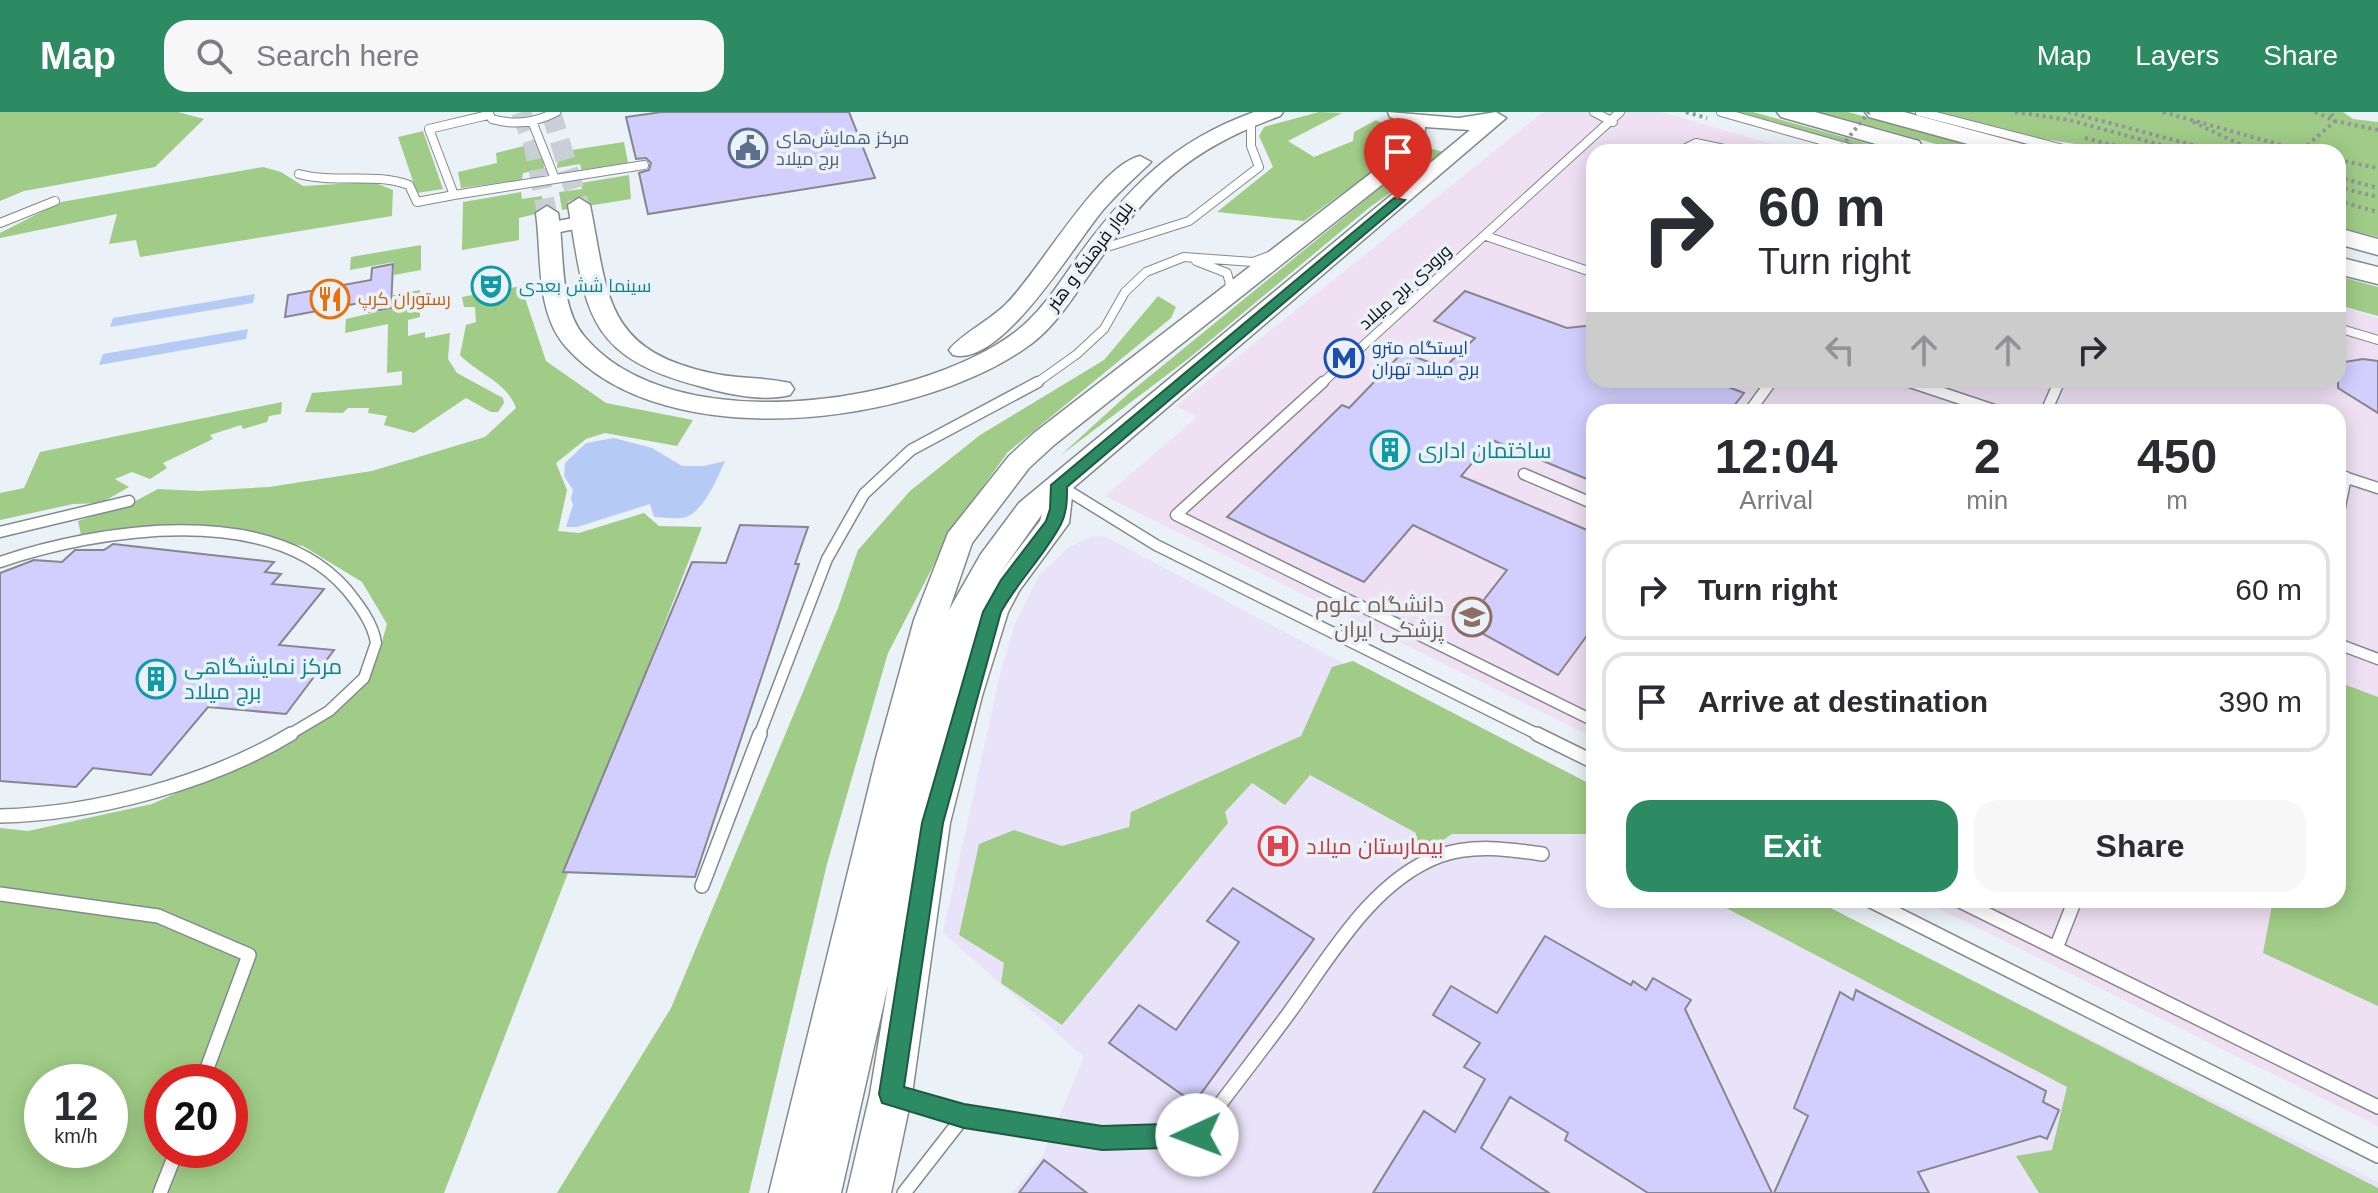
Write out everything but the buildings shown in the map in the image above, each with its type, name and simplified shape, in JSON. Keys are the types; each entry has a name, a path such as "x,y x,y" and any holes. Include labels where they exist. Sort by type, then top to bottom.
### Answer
{"highway":[{"path":"1789,112 1903,144"},
{"path":"1877,112 1995,144"},
{"path":"2346,238 2378,247"}],"main road":[{"name":"بلوار فرهنگ و هنر","path":"585,219 602,314 615,335 638,352 684,375 714,383 755,389 828,387 895,374 955,353 997,328 1026,300 1099,202 1132,168 1173,138 1246,115"},
{"name":"بلوار فرهنگ و هنر","path":"548,221 558,307 576,342 612,373 666,399 744,410 828,408 905,393 974,368 1022,339 1054,307 1125,208 1155,174 1246,115"},
{"path":"1402,115 1451,124 1499,115"},
{"path":"791,1193 893,758 930,620 958,540 1019,462 1410,153 1415,145 1415,134 1402,115"},
{"path":"819,1193 950,643 968,599 990,562 1029,510 1499,115"},
{"path":"869,1193 891,1094 932,823 966,696 992,612 1007,585 1054,523 1059,485"}],"street":[{"path":"548,221 585,219"}],"lane":[{"path":"454,195 429,129 488,113 499,122 532,121 556,112"},
{"path":"1594,112 1613,122"},
{"name":"ورودی برج میلاد","path":"1593,144 1620,112"},
{"path":"1721,112 1835,144"},
{"path":"1920,112 2044,144"},
{"path":"1091,256 1112,243 1189,221 1259,167 1251,146 1246,115"},
{"path":"532,121 555,179"},
{"name":"ورودی برج میلاد","path":"1586,151 1486,236 1176,515 1586,717"},
{"path":"299,174 324,180 358,177 396,180 409,185 417,202 644,165"},
{"path":"0,223 55,201"},
{"path":"1486,236 1586,270"},
{"path":"702,886 827,559 864,494 911,450 1033,385 1077,354 1104,329 1133,282 1162,263 1184,257 1253,262 1280,253"},
{"path":"1184,257 1227,273 1229,290 1218,305"},
{"path":"2346,330 2378,340"},
{"path":"1929,388 1976,404"},
{"path":"1524,474 1586,501"},
{"path":"2346,477 2378,488"},
{"path":"1059,485 1156,545 1586,758"},
{"path":"0,532 129,501"},
{"path":"0,562 73,539 193,530 264,539 315,559 350,589 376,641 372,664 352,693 268,748 134,798 70,812 0,816"},
{"path":"2346,647 2378,659"},
{"path":"891,1094 964,1116 1102,1138 1197,1135 1373,902 1418,867 1439,856 1489,849 1542,854"},
{"path":"0,894 158,916 249,955 209,1064"},
{"path":"1885,908 2378,1156"},
{"path":"1974,908 2378,1107"},
{"path":"2056,948 2072,908"},
{"path":"904,1193 964,1116"},
{"path":"160,1193 170,1168"}],"path":[{"path":"1843,144 1869,112"},
{"path":"2015,112 2069,120 2158,144"},
{"path":"2068,112 2189,144"},
{"path":"2163,112 2279,144"},
{"path":"2179,112 2240,144"},
{"path":"2315,112 2335,121 2378,130"},
{"path":"2330,112 2335,121"},
{"path":"2311,144 2335,121"},
{"path":"2346,162 2378,168"},
{"path":"2346,179 2378,188"},
{"path":"2346,189 2378,197"},
{"path":"2346,203 2378,212"}],"shaded area":[{"name":"دانشگاه علوم پزشکی ایران","path":"1543,112 1661,112 1772,144 1586,144 1586,388 2346,388 2346,308 2378,318 2378,1126 1938,908 2346,908 2346,404 1586,404 1586,734 1105,496 1197,417 1176,406"},
{"name":"بیمارستان میلاد","path":"1091,536 1106,537 1452,721 1586,788 1586,908 1827,908 2378,1182 2378,1193 1012,1193 1043,1155 1084,1057 943,933 1000,674 1015,624 1039,575 1068,548"}],"green space":[{"path":"0,112 178,112 204,119 155,167 24,191 0,201"},
{"path":"1319,112 1342,113 1288,141 1314,157 1353,141 1354,132 1376,120 1398,131 1405,139 1400,151 1304,221 1217,212 1273,167 1259,136 1264,127"},
{"path":"1733,112 1753,112 1869,144 1847,144"},
{"path":"1820,112 1848,112 1966,144 1936,144"},
{"path":"1930,112 2343,112 2353,119 2378,122 2378,237 2346,229 2346,144 2076,144 2012,134"},
{"path":"423,131 443,189 417,193 398,137"},
{"path":"624,142 628,163 581,170 580,164 557,168 559,152"},
{"path":"536,143 539,155 543,154 544,169 523,173 522,180 461,188 458,172 497,163 496,153"},
{"path":"1424,147 1448,153 1370,207 1188,359 1061,455 1128,394 1413,161"},
{"path":"263,167 281,172 303,186 373,182 393,190 392,216 140,257 136,240 109,244 117,214 0,238 0,233 61,202"},
{"path":"629,175 631,199 562,210 559,192 582,189 581,183"},
{"path":"521,192 522,199 542,196 544,212 519,218 519,240 462,250 463,202"},
{"path":"421,245 421,270 394,275 394,262 350,270 351,257"},
{"path":"2346,278 2378,287 2378,316 2346,307"},
{"path":"521,286 546,361 606,403 693,420 677,446 605,433 586,439 556,463 567,490 558,531 579,533 644,513 659,526 702,527 444,1193 0,1193 0,828 28,831 152,804 273,750 360,691 379,652 387,624 362,582 303,546 189,525 81,535 78,521 130,504 158,489 199,491 269,487 372,471 485,437 516,408 506,391 460,355 466,325 476,322 475,307 464,307 462,297"},
{"path":"420,290 420,317 408,320 408,336 425,332 425,338 450,333 448,359 457,373 503,398 504,403 498,412 491,412 466,398 414,433 384,425 387,416 368,413 369,408 348,408 343,413 305,412 312,393 402,385 402,371 387,373 388,324 345,333 346,319 390,309 393,295"},
{"path":"1158,296 1176,307 1171,318 1008,452 954,526 888,653 827,864 749,1193 557,1193 671,1008 838,608 858,550 910,491 980,435 1104,360"},
{"path":"282,402 281,414 269,416 267,422 243,429 241,425 210,435 213,439 163,463 167,468 150,479 132,472 115,479 129,487 101,503 73,504 0,520 0,493 24,488 40,452"},
{"path":"1353,661 1586,782 1586,835 1452,834 1415,859 1416,833 1310,775 1285,805 1252,783 1225,812 1228,823 1062,1025 1001,983 1004,963 959,935 979,844 1014,830 1062,846 1129,827 1131,812 1301,736 1332,667"},
{"path":"2346,685 2378,697 2378,1006 2263,953 2271,908 2346,908"},
{"path":"1726,908 1831,908 2378,1188 2378,1193 2039,1193 2016,1156 2052,1150 2067,1087"}],"water":[{"path":"255,294 253,303 110,327 113,318"},
{"path":"248,329 246,339 99,365 103,354"},
{"path":"614,438 652,448 682,466 704,466 725,461 708,495 689,516 654,517 650,504 577,527 566,527 573,505 573,490 564,476 565,463 586,443"}],"tunnel":[{"path":"521,112 534,147 547,213"},
{"path":"551,112 579,205"}],"place":[{"name":"مرکز همایش‌های برج میلاد","path":"748,148"},
{"name":"سینما شش بعدی","path":"491,286"},
{"name":"رستوران کرپ","path":"330,299"},
{"name":"ایستگاه مترو برج میلاد تهران","path":"1344,358"},
{"name":"ساختمان اداری","path":"1390,450"},
{"name":"دانشگاه علوم پزشکی ایران","path":"1472,617"},
{"name":"مرکز نمایشگاهی برج میلاد","path":"156,679"},
{"name":"بیمارستان میلاد","path":"1278,846"}],"route":[{"path":"1197,1135 1102,1138 964,1116 891,1094 932,823 992,612 1007,585 1054,523 1059,485 1398,200"}]}
